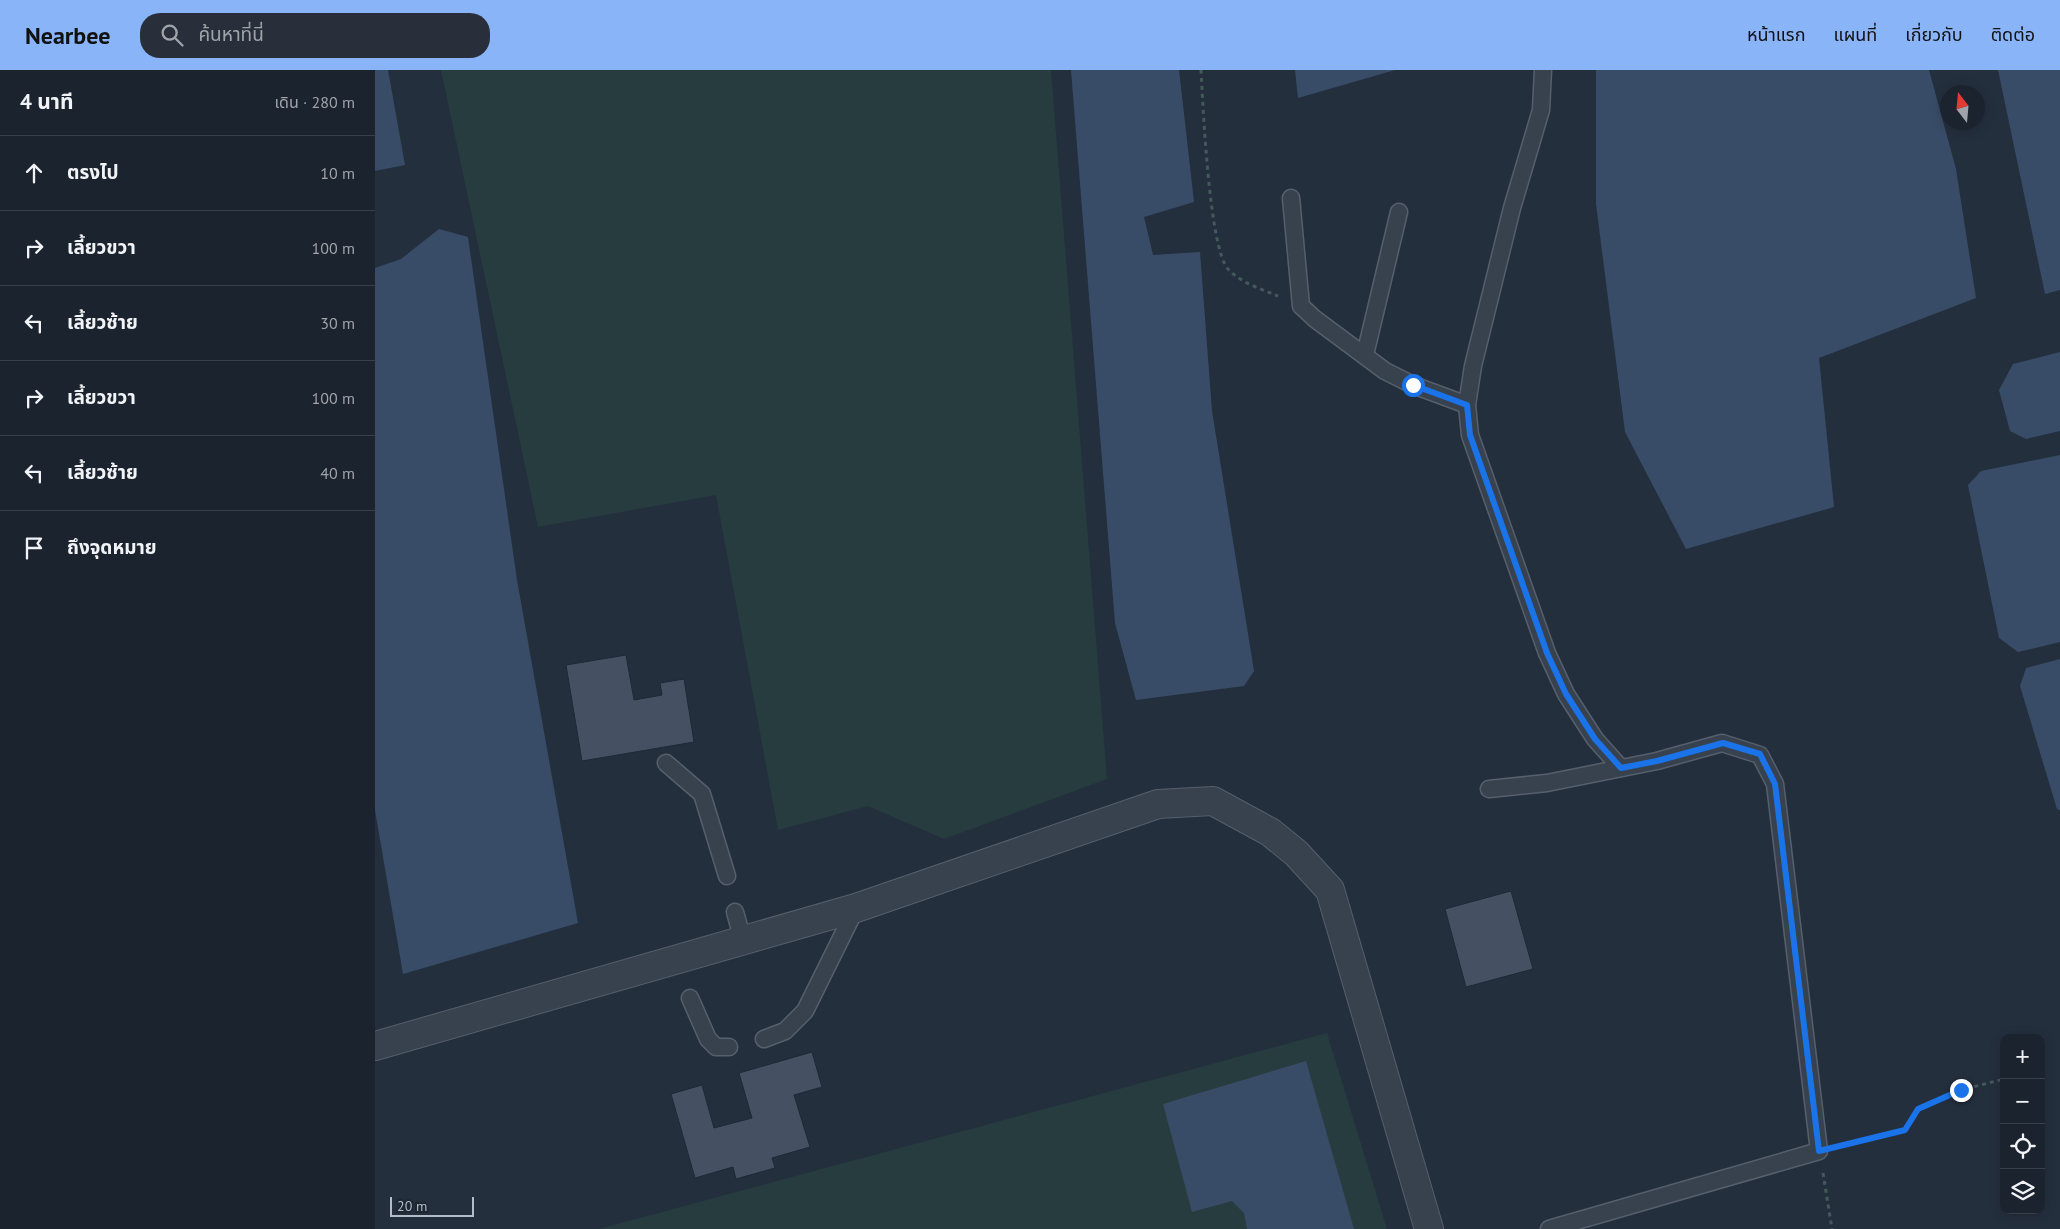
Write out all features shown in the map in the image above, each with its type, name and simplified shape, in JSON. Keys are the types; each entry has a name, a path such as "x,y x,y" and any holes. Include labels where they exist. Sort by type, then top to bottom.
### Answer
{"street":[{"path":"375,1046 856,908 1159,804 1213,801 1270,832 1296,853 1330,890 1429,1229"}],"lane":[{"path":"1543,70 1541,110 1510,218 1473,366 1467,405 1470,435 1547,653 1566,694 1595,739 1621,768"},
{"path":"1291,198 1301,306 1315,319 1385,371 1413,385 1467,405"},
{"path":"1365,355 1399,212"},
{"path":"1489,788 1547,783 1657,761 1723,743 1760,754 1775,784 1819,1151 1549,1229"},
{"path":"666,763 702,794 727,876"},
{"path":"764,1039 785,1031 805,1011 856,908"},
{"path":"735,912 743,940"},
{"path":"690,998 708,1039 716,1047 729,1047"}],"path":[{"path":"1201,70 1214,220 1227,268 1241,280 1301,306"},
{"path":"1832,1229 1819,1151 1905,1130 1918,1109 1961,1090 2000,1080"}],"green space":[{"path":"441,70 1051,70 1107,779 944,839 868,806 778,830 716,495 538,527"},
{"path":"1327,1033 1387,1229 599,1229"}],"water":[{"path":"375,70 388,70 405,165 375,171"},
{"path":"1071,70 1179,70 1194,202 1144,217 1153,255 1200,252 1212,411 1254,671 1244,686 1136,700 1115,623"},
{"path":"1295,70 1395,70 1298,98"},
{"path":"1596,70 1929,70 1940,110 1940,130 1945,130 1956,169 1976,298 1819,358 1834,507 1686,549 1625,432 1596,204"},
{"path":"1998,70 2060,70 2060,290 2045,294"},
{"path":"439,229 468,237 517,580 578,923 403,974 375,810 375,268 401,259"},
{"path":"2060,352 2060,431 2026,439 2010,431 1999,390 2013,364"},
{"path":"2060,455 2060,642 2018,652 1999,638 1968,485 1981,471"},
{"path":"2060,659 2060,810 2057,809 2020,686 2026,668"},
{"path":"1306,1061 1354,1229 1247,1229 1244,1213 1232,1201 1192,1212 1163,1104"}],"building":[{"path":"626,655 634,700 662,695 660,683 684,679 694,742 582,761 566,665"},
{"path":"1511,891 1533,969 1466,987 1445,909"},
{"path":"812,1052 822,1087 794,1095 810,1147 772,1158 775,1168 736,1179 733,1167 695,1178 671,1094 702,1085 714,1128 752,1118 739,1073"}],"route":[{"path":"1413,385 1467,405 1470,435 1547,653 1566,694 1595,739 1621,768 1657,761 1723,743 1760,754 1775,784 1819,1151 1905,1130 1918,1109 1961,1090"}]}
